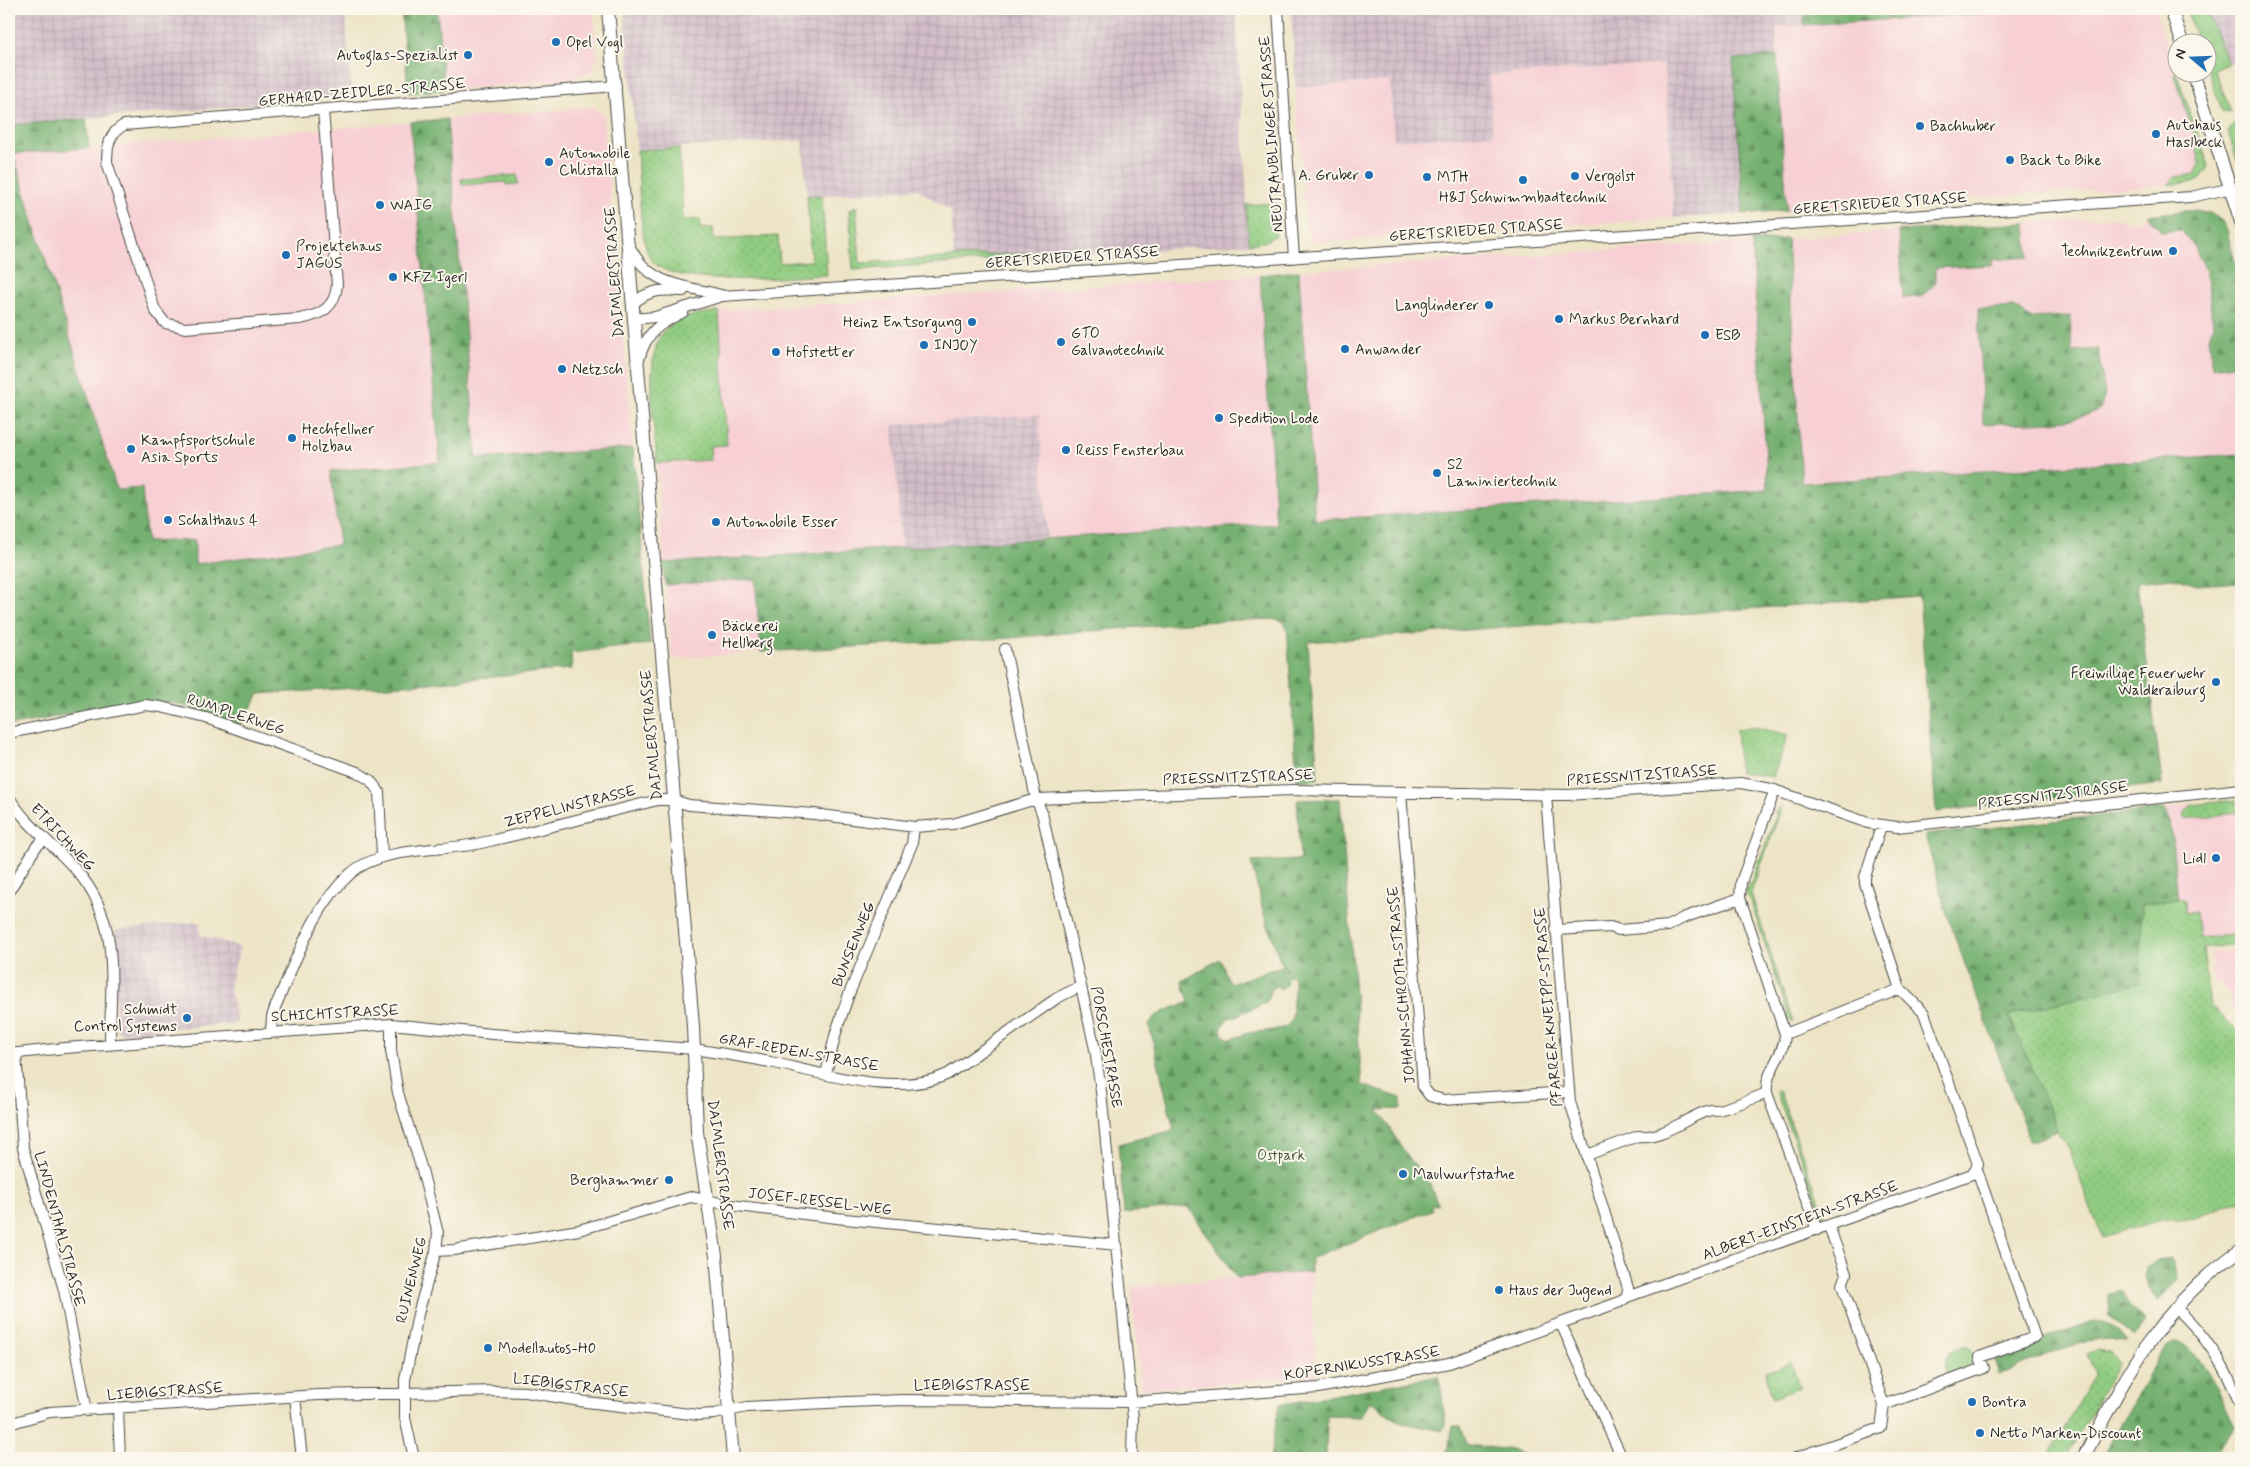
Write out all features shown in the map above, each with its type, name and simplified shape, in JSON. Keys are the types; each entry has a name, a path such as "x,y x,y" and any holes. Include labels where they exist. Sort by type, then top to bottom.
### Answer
{"street":[{"name":"DAIMLERSTRASSE","path":"608,9 616,86 637,365 694,1049 697,1132 709,1200 716,1256 733,1458"},
{"name":"NEUTRAUBLINGER STRASSE","path":"1278,9 1294,258"},
{"path":"2171,9 2179,32"},
{"path":"2195,82 2232,188 2241,222"},
{"name":"GERHARD-ZEIDLER-STRASSE","path":"323,110 337,285 336,294 329,307 316,316 300,319 186,328 165,323 155,310 107,162 109,141 114,133 124,126 616,86"},
{"name":"GERETSRIEDER STRASSE","path":"633,304 646,293 659,290 722,296 2191,197 2232,188"},
{"name":"GERETSRIEDER STRASSE","path":"628,242 644,268 658,278 707,296"},
{"name":"GERETSRIEDER STRASSE","path":"634,319 655,317 707,296"},
{"name":"GERETSRIEDER STRASSE","path":"637,365 643,343 651,331 707,296"},
{"name":"PORSCHESTRASSE","path":"1005,649 1036,799 1042,813 1095,1049 1101,1091 1131,1402 1132,1458"},
{"name":"RUMPLERWEG","path":"9,733 145,705 161,706 206,718 356,772 370,780 379,792 382,856"},
{"name":"PRIESSNITZSTRASSE","path":"1036,799 1294,790 1546,795 1741,783 1760,785 1881,826 1913,826 2241,789"},
{"path":"1775,790 1741,882 1740,898 1784,1034 1784,1043 1767,1082 1767,1093 1817,1230"},
{"name":"JOHANN-SCHROTH-STRASSE","path":"1400,792 1423,1087 1430,1096 1443,1100 1568,1092"},
{"name":"PFARRER-KNEIPP-STRASSE","path":"1546,795 1568,1092 1628,1288 1627,1297"},
{"name":"ETRICHWEG","path":"9,797 45,839 80,874 96,899 107,924 110,943 110,1044"},
{"name":"ZEPPELINSTRASSE","path":"271,1032 272,1017 276,1005 324,905 352,872 382,856 464,847 658,800 673,800 689,805 814,814 914,827 953,824 1036,799"},
{"path":"1881,826 1864,881 1900,989 1924,1013 1978,1167 2034,1337 1980,1358 1984,1368 1884,1405"},
{"name":"BUNSENWEG","path":"826,1074 840,1017 912,844 914,827"},
{"path":"9,891 36,848 45,839"},
{"path":"1555,930 1610,927 1619,930 1668,926 1683,918 1740,898"},
{"name":"GRAF-REDEN-STRASSE","path":"694,1049 727,1053 826,1074 885,1082 931,1081 948,1074 1057,998 1081,986"},
{"path":"1784,1034 1900,989"},
{"name":"SCHICHTSTRASSE","path":"12,1054 110,1044 391,1024 492,1034 694,1049"},
{"name":"RUINENWEG","path":"391,1024 394,1073 438,1233 436,1251 418,1314 404,1394 404,1418 414,1458"},
{"name":"LINDENTHALSTRASSE","path":"12,1054 23,1148 64,1290 87,1410"},
{"path":"1587,1154 1638,1136 1647,1137 1680,1125 1686,1118 1694,1115 1710,1110 1719,1110 1767,1093"},
{"name":"ALBERT-EINSTEIN-STRASSE","path":"1627,1297 1972,1174 1978,1167"},
{"name":"JOSEF-RESSEL-WEG","path":"436,1251 454,1250 579,1230 686,1198 854,1220 1116,1245"},
{"path":"1796,1458 1881,1428 1884,1405 1842,1284 1846,1274 1829,1226"},
{"path":"2083,1458 2129,1375 2175,1307 2198,1282 2241,1250"},
{"name":"KOPERNIKUSSTRASSE","path":"1131,1402 1318,1388 1449,1363 1561,1324 1620,1302 1627,1297"},
{"path":"2175,1307 2192,1323 2215,1352 2241,1408"},
{"path":"1561,1324 1622,1458"},
{"name":"LIEBIGSTRASSE","path":"9,1424 50,1412 295,1397 404,1394 526,1392 586,1402 699,1414 730,1412 747,1407 903,1400 1131,1402"},
{"path":"295,1397 302,1458"},
{"path":"118,1409 120,1458"}],"shaded area":[{"path":"9,9 345,9 352,97 9,125"},
{"path":"437,9 593,9 597,60 591,71 565,80 444,90"},
{"path":"624,9 1236,9 1249,244 1056,256 1056,251 954,257 951,211 917,189 807,196 803,140 637,150"},
{"path":"1291,9 1803,9 1804,25 1776,27 1777,56 1733,59 1743,214 1674,218 1664,64 1489,75 1493,134 1394,140 1390,81 1296,87"},
{"path":"2057,9 2155,9 2168,50 2168,82 2178,82 2197,141 2196,147 2200,164 2195,174 2175,177 2168,185 1787,210 1776,27"},
{"path":"2206,9 2241,9 2241,58 2228,64 2218,39 2218,32 2215,32"},
{"path":"1664,64 1674,218 1320,242 1314,241 1306,232 1296,87 1391,81 1394,140 1404,140 1489,75"},
{"path":"594,107 603,115 633,448 477,460 447,119"},
{"path":"410,122 440,463 340,545 195,564 195,540 147,542 142,489 117,491 13,154"},
{"path":"2146,215 2162,232 2181,230 2195,248 2206,271 2213,324 2209,338 2236,352 2241,351 2241,369 2239,369 2241,386 2241,454 1802,483 1787,239 1899,231 1903,298 1921,297 1935,284 1935,268 1992,265 1992,260 2028,257 2026,223 2117,217 2125,223 2141,221","holes":["2014,307 2031,318 2070,316 2072,351 2098,349 2100,373"]},
{"path":"1752,241 1768,490 1315,520 1299,271"},
{"path":"1260,275 1276,524 1047,539 1039,415 893,425 901,549 663,563 657,463 710,460 710,446 727,445 719,311"},
{"path":"1039,415 1047,539 901,549 893,425"},
{"path":"755,579 761,652 672,659 665,585"},
{"name":"Lidl","path":"2191,805 2187,810 2186,819 2241,812 2241,934 2199,939 2196,912 2185,913 2184,899 2178,899 2170,819 2163,809"},
{"path":"200,923 200,935 240,947 229,986 237,1023 122,1033 116,1030 115,930"},
{"path":"2241,949 2241,1011 2234,1011 2231,1009 2228,988 2223,988 2222,982 2214,983 2210,953"},
{"path":"1311,1272 1316,1376 1141,1389 1131,1287"}],"green space":[{"path":"401,9 437,9 444,90 408,93"},
{"path":"1803,9 2057,9 1804,25"},
{"path":"2186,9 2206,9 2215,32 2194,32"},
{"path":"2218,39 2228,64 2218,68"},
{"path":"1777,56 1787,210 1743,214 1733,59"},
{"path":"2218,79 2231,112 2222,111 2212,82 2218,82"},
{"path":"2177,82 2180,82 2206,157 2208,168 2199,181 2168,185 2175,177 2195,174 2200,164 2196,141"},
{"path":"86,119 89,148 13,154 117,490 142,488 147,542 195,540 195,564 339,545 331,471 440,462 410,122 447,119 477,459 633,448 650,644 571,653 572,669 420,684 259,694 241,725 177,704 137,701 9,726 9,125"},
{"path":"2235,123 2241,138 2241,172 2228,132"},
{"path":"679,148 683,220 700,219 701,229 713,228 714,240 778,236 780,263 811,261 807,196 822,195 827,275 759,279 703,278 678,274 660,267 649,256 643,234 637,150"},
{"path":"517,175 518,184 506,185 506,182 462,185 461,179"},
{"path":"1276,203 1277,229 1275,236 1264,242 1249,244 1246,205"},
{"path":"856,206 860,263 1056,251 1056,256 853,270 849,210"},
{"path":"2197,210 2210,213 2222,221 2227,230 2241,285 2241,351 2236,352 2238,364 2213,368 2209,338 2213,324 2206,271 2195,248 2181,230 2162,232 2146,215"},
{"path":"2026,223 2029,257 1992,260 1992,265 1935,268 1935,284 1921,297 1903,298 1899,231"},
{"path":"1787,239 1802,483 2241,454 2241,582 2198,585 2173,578 2137,582 2162,784 1936,812 1919,596 1308,642 1318,779 1297,781 1287,628 1283,621 1275,619 1198,622 997,639 761,652 755,579 665,585 663,563 1276,524 1260,275 1299,271 1315,520 1768,490 1752,241"},
{"path":"2014,307 2031,318 2070,316 2072,351 2098,349 2105,395 2100,409 2088,415 2059,421 1983,424 1978,309"},
{"path":"719,311 727,445 710,446 711,460 657,463 652,411 652,371 660,338 668,327 679,320"},
{"path":"1755,727 1788,735 1773,777 1739,772 1736,729"},
{"name":"Ostpark","path":"1340,799 1362,1085 1401,1098 1401,1109 1378,1110 1406,1154 1430,1185 1438,1204 1431,1206 1432,1210 1311,1258 1311,1272 1237,1278 1188,1207 1124,1213 1118,1144 1174,1130 1149,1025 1161,1013 1189,1002 1182,981 1220,959 1230,984 1282,966 1263,911 1251,862 1300,860 1297,800","holes":["1292,975 1292,1018 1289,1024 1281,1028 1248,1033 1229,1039 1222,1034 1221,1028 1228,1018 1240,1015 1264,1004 1268,1000 1271,989 1276,986 1281,989 1287,984 1286,978"]},
{"path":"2236,800 2237,813 2184,819 2184,815 2191,805"},
{"path":"1782,806 1751,893 1793,1022 1786,1019 1785,1016 1788,1014 1750,899 1746,895 1748,883 1751,884 1777,814 1774,813"},
{"path":"2163,809 2170,819 2178,899 2142,904 2140,983 2009,1015 2058,1131 2030,1142 1947,915 1925,835"},
{"path":"2184,899 2185,913 2196,912 2199,938 2241,934 2241,944 2203,948 2210,1006 2241,1033 2241,1199 2198,1217 2181,1220 2161,1220 2102,1237 2066,1143 2060,1137 2009,1015 2139,983 2142,904"},
{"path":"1779,1090 1825,1216 1816,1211 1820,1210 1776,1091"},
{"path":"2171,1259 2178,1279 2159,1301 2146,1281 2146,1267 2157,1261"},
{"path":"2121,1290 2130,1307 2145,1322 2135,1336 2108,1316 2110,1309 2107,1294"},
{"path":"2091,1322 2103,1323 2113,1327 2128,1341 2112,1339 2079,1344 1999,1374 1993,1357"},
{"path":"2176,1341 2194,1354 2203,1365 2235,1426 2212,1458 2102,1458 2156,1361 2166,1346"},
{"path":"1963,1345 1969,1347 1974,1361 1970,1365 1948,1374 1945,1364 1950,1352"},
{"path":"2097,1350 2109,1352 2119,1362 2066,1458 2047,1458 2095,1373 2087,1354"},
{"path":"1791,1363 1800,1388 1772,1398 1766,1372"},
{"path":"1439,1376 1446,1426 1442,1431 1397,1420 1370,1402 1361,1417 1327,1416 1326,1458 1270,1458 1279,1405"},
{"path":"1453,1426 1461,1426 1467,1445 1515,1450 1529,1458 1445,1458"}],"place":[{"name":"Opel Vogl","path":"556,42"},
{"name":"Autoglas-Spezialist","path":"468,55"},
{"name":"Bachhuber","path":"1920,126"},
{"name":"Autohaus Haslbeck","path":"2156,134"},
{"name":"Back to Bike","path":"2010,160"},
{"name":"Automobile Chlistalla","path":"549,162"},
{"name":"A. Gruber","path":"1369,175"},
{"name":"Vergölst","path":"1575,176"},
{"name":"MTH","path":"1427,177"},
{"name":"H&J Schwimmbadtechnik","path":"1523,180"},
{"name":"WAIG","path":"380,205"},
{"name":"Technikzentrum","path":"2173,251"},
{"name":"Projektehaus JAGUS","path":"286,255"},
{"name":"KFZ Igerl","path":"393,277"},
{"name":"Langlinderer","path":"1489,305"},
{"name":"Markus Bernhard","path":"1559,319"},
{"name":"Heinz Entsorgung","path":"972,322"},
{"name":"ESB","path":"1705,335"},
{"name":"GTO Galvanotechnik","path":"1061,342"},
{"name":"INJOY","path":"924,345"},
{"name":"Anwander","path":"1345,349"},
{"name":"Hofstetter","path":"776,352"},
{"name":"Netzsch","path":"562,369"},
{"name":"Spedition Lode","path":"1219,418"},
{"name":"Hechfellner Holzbau","path":"292,438"},
{"name":"Kampfsportschule Asia Sports","path":"131,449"},
{"name":"Reiss Fensterbau","path":"1066,450"},
{"name":"S2 Laminiertechnik","path":"1437,473"},
{"name":"Schalthaus 4","path":"168,520"},
{"name":"Automobile Esser","path":"716,522"},
{"name":"Bäckerei Hellberg","path":"712,635"},
{"name":"Freiwillige Feuerwehr Waldkraiburg","path":"2216,682"},
{"name":"Lidl","path":"2216,858"},
{"name":"Schmidt Control Systems","path":"187,1018"},
{"name":"Maulwurfstatue","path":"1403,1174"},
{"name":"Berghammer","path":"669,1180"},
{"name":"Haus der Jugend","path":"1499,1290"},
{"name":"Modellautos-H0","path":"488,1348"},
{"name":"Bontra","path":"1972,1402"},
{"name":"Netto Marken-Discount","path":"1980,1433"}]}
